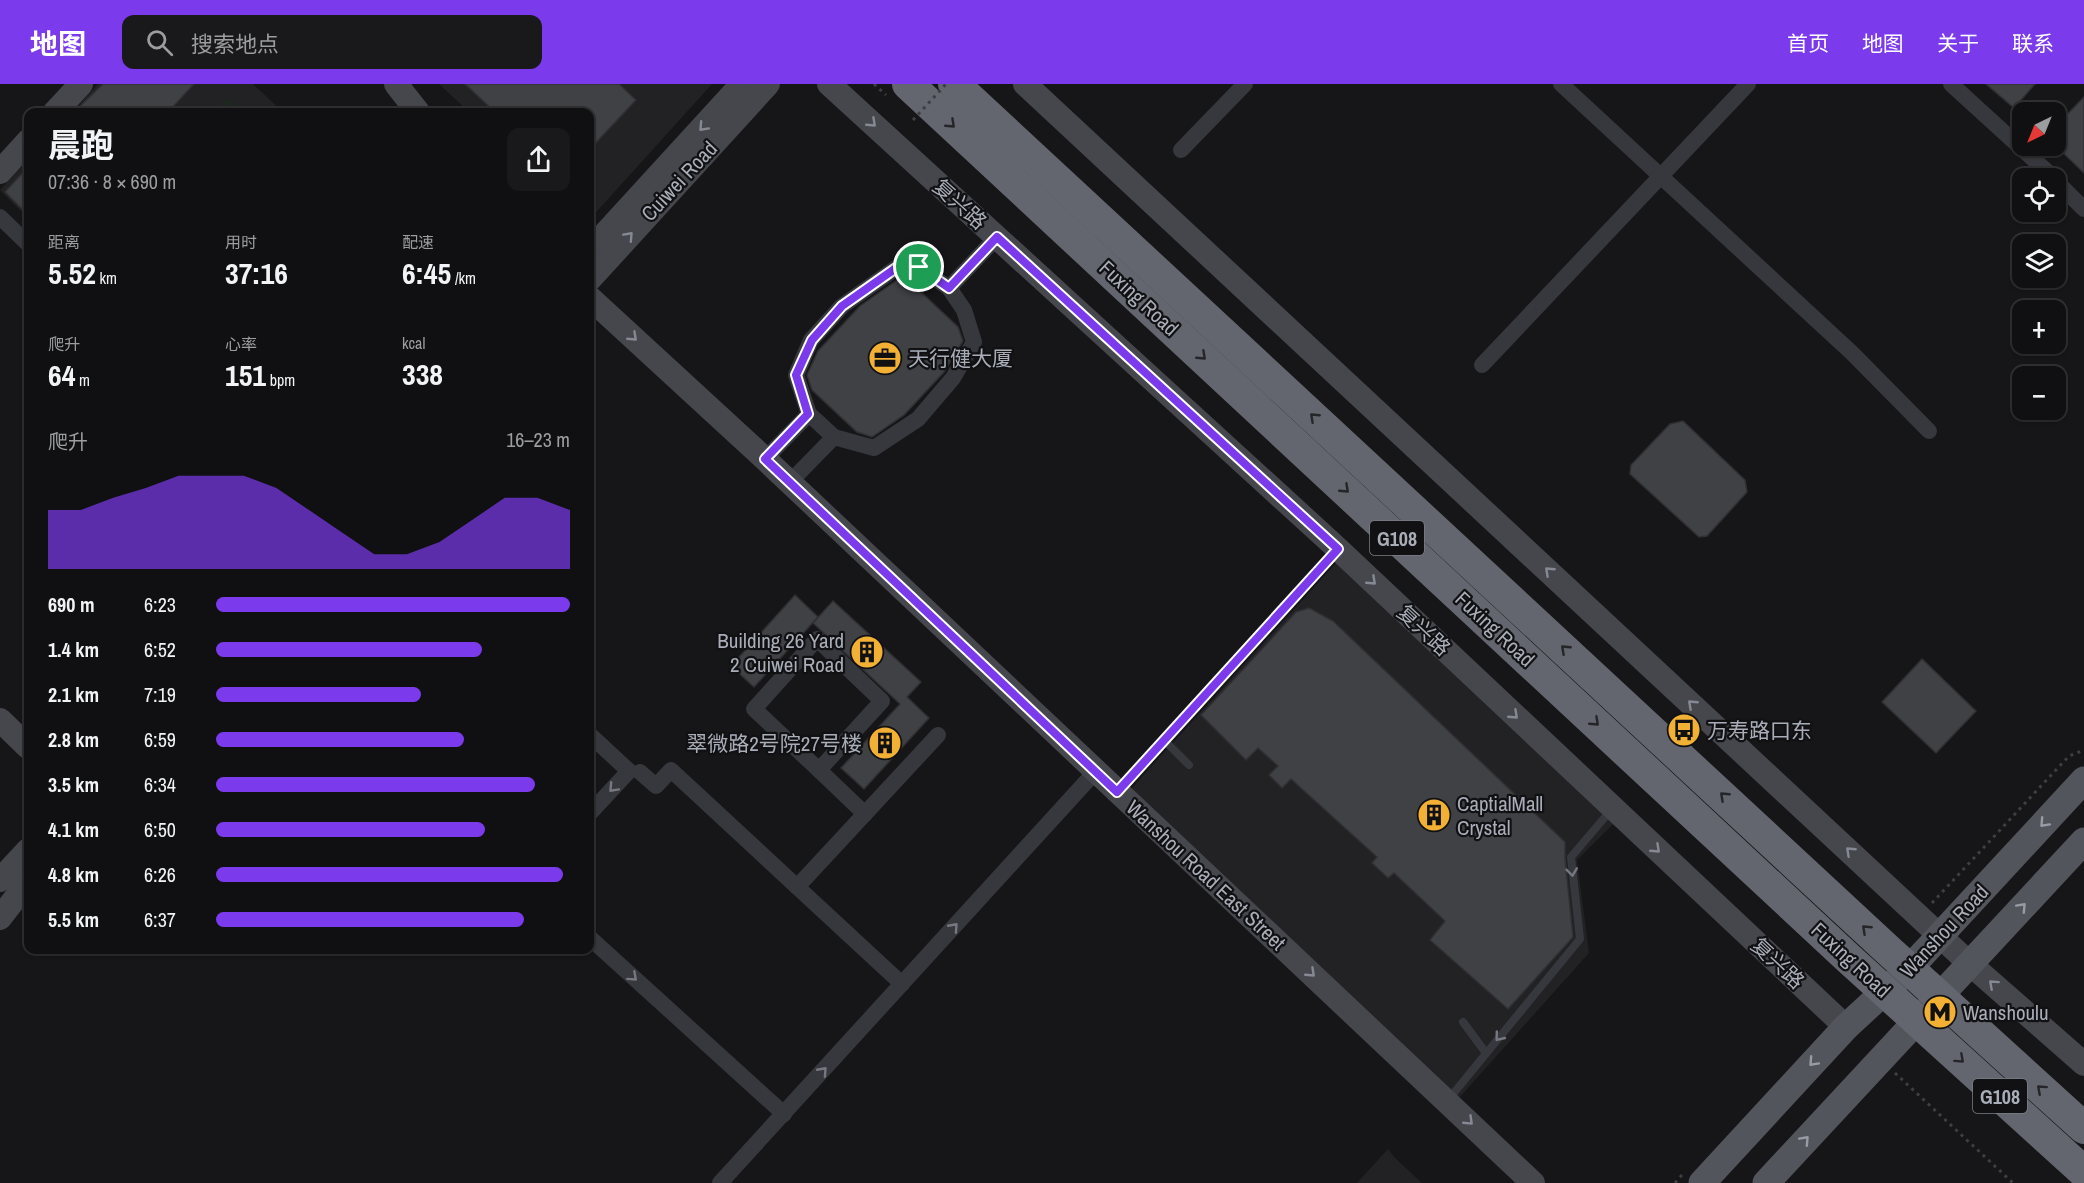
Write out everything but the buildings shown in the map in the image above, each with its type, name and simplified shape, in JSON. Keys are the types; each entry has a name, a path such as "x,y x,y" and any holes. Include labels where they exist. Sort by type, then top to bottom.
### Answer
{"highway":[{"name":"Fuxing Road","path":"908,84 1886,993 2084,1172"},
{"name":"Fuxing Road","path":"954,84 1909,969 2084,1128"}],"main road":[{"name":"Wanshou Road","path":"1702,1183 1846,1027 1886,993 1941,936 2084,780"},
{"name":"Wanshou Road","path":"1766,1183 1969,963 2082,847"}],"street":[{"path":"59,108 81,84"},
{"path":"396,84 415,108"},
{"name":"Cuiwei Road","path":"594,246 742,84"},
{"name":"Cuiwei Road","path":"594,275 768,84"},
{"name":"复兴路","path":"829,84 1338,549 1846,1027"},
{"path":"1025,84 1969,963 2084,1064"},
{"path":"1181,150 1245,84"},
{"path":"1561,84 1852,353 1929,431"},
{"path":"1482,365 1748,84"},
{"path":"1951,84 2042,168"},
{"path":"0,172 24,145"},
{"path":"2066,191 2084,209"},
{"path":"0,217 24,240"},
{"path":"949,288 997,237"},
{"path":"919,267 949,288 964,310 974,342 953,378 918,419 874,448 834,437 808,414 796,375 812,340 842,306 896,268 919,267"},
{"name":"Wanshou Road East Street","path":"594,302 790,482 1117,792 1448,1100 1533,1183"},
{"path":"765,459 808,414"},
{"path":"790,482 834,437"},
{"path":"819,770 882,701 817,639 754,709 865,814"},
{"path":"0,720 24,743"},
{"path":"797,887 938,735"},
{"path":"594,739 629,771 594,809"},
{"path":"640,772 656,786 670,770 902,984"},
{"path":"720,1183 1096,771"},
{"path":"0,880 24,854"},
{"path":"0,918 24,887"},
{"path":"594,942 784,1114"}],"lane":[{"path":"1117,792 1338,549"},
{"path":"1164,741 1189,765"},
{"path":"1448,1100 1580,939 1570,857 1612,808"},
{"path":"1463,1022 1486,1053"}],"path":[{"path":"913,120 946,84"},
{"path":"1880,1059 2013,1183"}],"shaded area":[{"path":"98,84 253,84 279,108 76,108"},
{"path":"439,84 712,84 594,215 594,108 465,108"},
{"path":"227,97 239,108 217,108"},
{"path":"24,163 24,214 0,190"},
{"path":"1337,562 1614,823 1577,860 1589,953 1459,1098 1130,790"},
{"path":"1388,1149 1394,1157 1422,1183 1357,1183"}],"place":[{"name":"天行健大厦","path":"885,358"},
{"name":"Building 26 Yard 2 Cuiwei Road","path":"867,652"},
{"name":"万寿路口东","path":"1684,730"},
{"name":"翠微路2号院27号楼","path":"885,743"},
{"name":"CaptialMall Crystal","path":"1434,815"},
{"name":"Wanshoulu","path":"1940,1012"}],"route":[{"path":"997,237 1338,549 1117,792 765,459 808,414 796,375 812,340 842,306 896,268 919,267 949,288 997,237"}]}
